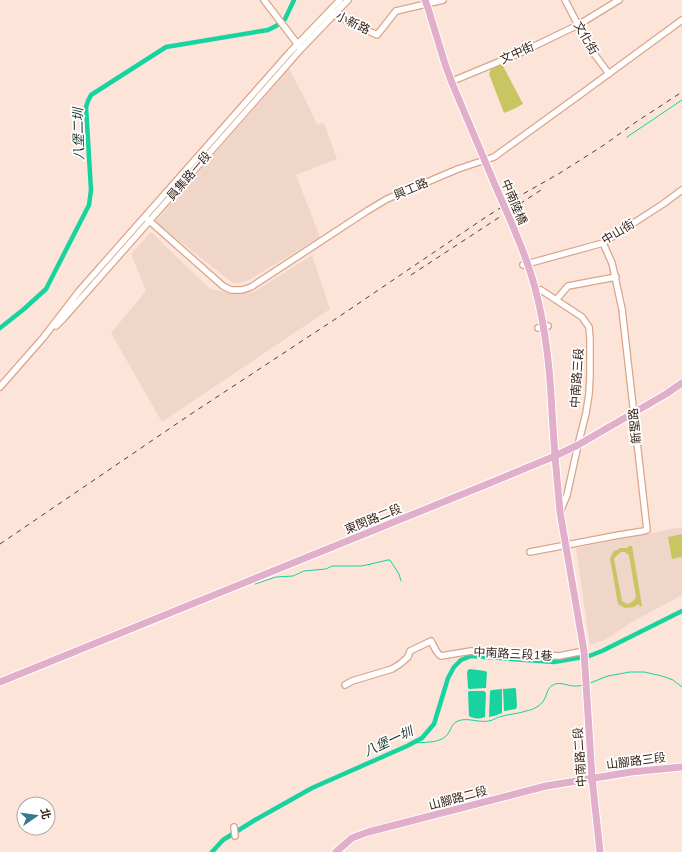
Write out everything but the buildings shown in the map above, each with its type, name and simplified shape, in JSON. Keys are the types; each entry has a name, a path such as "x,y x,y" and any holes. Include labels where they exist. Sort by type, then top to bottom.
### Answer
{"main road":[{"name":"中南陸橋","path":"427,4 452,83 510,219 531,274 544,331 551,386 552,412"},
{"name":"東閔路二段","path":"0,682 555,456 634,413 682,383"},
{"name":"中南路三段","path":"552,412 560,512 584,652"},
{"name":"中南路二段","path":"584,652 592,778 600,852"},
{"name":"山腳路三段","path":"592,778 631,772 682,767"},
{"name":"山腳路二段","path":"336,852 352,838 368,832 546,786 592,778"}],"street":[{"path":"264,0 300,47"},
{"path":"332,13 340,0"},
{"path":"332,13 348,0"},
{"path":"427,4 443,0"},
{"name":"文化街","path":"565,0 590,48 609,74"},
{"name":"文中街","path":"455,80 513,56 578,25 619,0"},
{"name":"小新路","path":"332,13 377,35 396,11 427,4"},
{"name":"員集路一段","path":"0,387 43,338 63,319 147,219 332,13"},
{"name":"興工路","path":"147,219 223,286 231,290 248,289 387,199 458,169 494,157 682,20"},
{"name":"中山街","path":"523,265 603,243 682,190"},
{"name":"新聖路","path":"566,545 647,530 622,309 612,263 603,243"},
{"path":"556,300 568,286 616,277"},
{"name":"中南路三段","path":"541,290 582,317 589,327 589,394 567,495 560,512"},
{"path":"538,328 548,326"},
{"path":"530,552 566,545"},
{"name":"中南路三段1巷","path":"344,685 352,681 397,667 408,657 410,651 431,641 438,654 442,656 471,651 559,656 584,652"},
{"path":"234,827 235,836"}],"shaded area":[{"path":"502,64 523,104 504,113 489,74 491,69"},
{"path":"289,69 317,124 324,123 337,159 296,175 320,237 249,280 233,283 155,222"},
{"path":"151,232 210,289 237,294 254,292 312,255 330,309 162,422 111,333 146,291 131,254"},
{"path":"682,527 682,595 632,622 605,640 590,645 576,548"},
{"path":"682,534 682,557 672,559 668,537"},
{"path":"628,546 632,546 642,606 640,607 639,604 634,607 625,608 618,604 610,558 614,551 620,548 628,548","holes":["621,552 625,552 629,555 636,597 632,602 627,604 622,601 614,559"]},
{"path":"470,669 487,672 486,688 468,688 467,672"},
{"path":"515,688 516,709 504,711 503,689"},
{"path":"502,689 502,713 489,717 490,691"},
{"path":"484,691 486,693 485,717 473,718 469,716 468,692"}],"waterway":[{"name":"八堡二圳","path":"0,328 46,289 89,205 91,190 86,107 91,95 166,47 268,30 285,19 294,0"},
{"path":"627,137 682,100"},
{"path":"255,584 276,577 293,576 304,571 326,569 332,566 362,566 388,560 390,560 399,574 401,581"},
{"name":"八堡一圳","path":"212,852 223,840 312,788 422,738 434,724 448,678 454,667 461,660 471,656 554,662 589,656 682,611"},
{"path":"590,683 608,676 630,672 644,672 673,680 682,687"},
{"path":"412,743 440,740 447,735 454,723 458,721 489,721 502,716 534,709 543,702 549,688 553,685 583,685"}],"railway":[{"path":"0,544 191,414 340,316 486,217 604,145 682,92"},
{"path":"411,275 541,190"}]}
